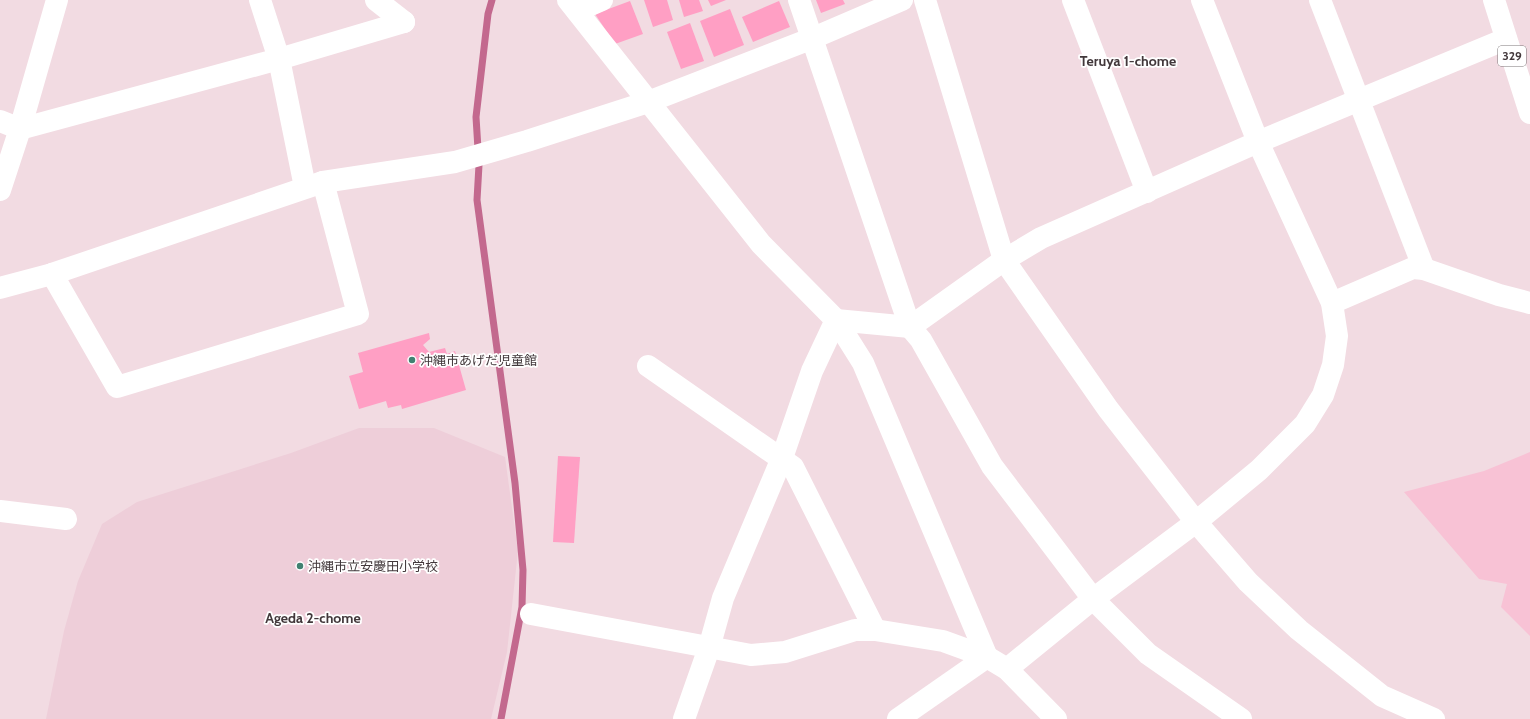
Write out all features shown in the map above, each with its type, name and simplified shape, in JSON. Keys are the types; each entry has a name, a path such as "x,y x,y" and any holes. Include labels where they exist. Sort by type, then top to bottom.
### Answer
{"main road":[{"path":"0,190 20,129 57,0"},
{"path":"52,274 117,387 358,314 314,184 260,0"},
{"path":"0,121 20,129 278,60 404,22 376,0"},
{"path":"602,0 573,5 761,244 836,320 863,363 987,657"},
{"path":"799,0 910,327 921,340 992,466 1093,599 1148,654 1241,719"},
{"path":"0,288 52,274 314,184 455,162 526,141 648,102 813,38 902,0"},
{"path":"925,0 1004,260 1108,409 1196,522 1248,582 1300,630 1382,696 1434,719"},
{"path":"1073,0 1147,192"},
{"path":"1007,669 1093,599 1196,522 1259,470 1305,424 1323,396 1333,365 1337,336 1332,308 1258,142 1202,0"},
{"path":"1320,0 1424,269"},
{"name":"329","path":"1494,0 1530,113"},
{"path":"836,320 910,327 1004,260 1041,238 1258,142 1506,39"},
{"path":"1332,308 1413,268 1424,269 1499,295 1530,303"},
{"path":"684,719 709,648 723,598 782,458 812,371 836,320"},
{"path":"648,366 793,467 875,630"},
{"path":"0,511 66,519"},
{"path":"531,614 750,655 785,652 855,630 875,630 943,641 987,657 1007,669 1056,719"},
{"path":"898,719 987,657"}],"shaded area":[{"name":"沖縄市立安慶田小学校","path":"359,428 434,428 505,457 518,551 507,652 491,719 46,719 64,631 78,581 102,524 137,502 291,453"},
{"path":"1530,452 1530,636 1501,607 1507,584 1479,579 1404,492 1484,471"}],"building":[{"path":"644,0 667,0 673,20 653,27"},
{"path":"679,0 699,0 703,11 684,17"},
{"path":"708,0 726,0 711,6"},
{"path":"816,0 843,0 845,4 821,13"},
{"path":"630,1 643,34 615,44 595,14"},
{"path":"779,1 790,27 753,42 742,17"},
{"path":"730,9 744,45 714,57 700,21"},
{"path":"690,23 704,61 681,69 667,32"},
{"path":"429,333 430,339 423,345 429,352 445,348 447,354 455,351 466,390 402,409 401,405 388,408 386,401 359,409 349,376 363,372 358,353"},
{"path":"558,456 580,457 574,543 553,542"}],"waterway":[{"path":"492,0 488,14 476,117 479,165 477,200 515,483 523,570 522,607 501,719"}],"place":[{"name":"沖縄市あげだ児童館","path":"412,360"},
{"name":"沖縄市立安慶田小学校","path":"300,566"}],"district":[{"name":"Teruya 1-chome","path":"1128,61"},
{"name":"Ageda 2-chome","path":"313,618"}]}
